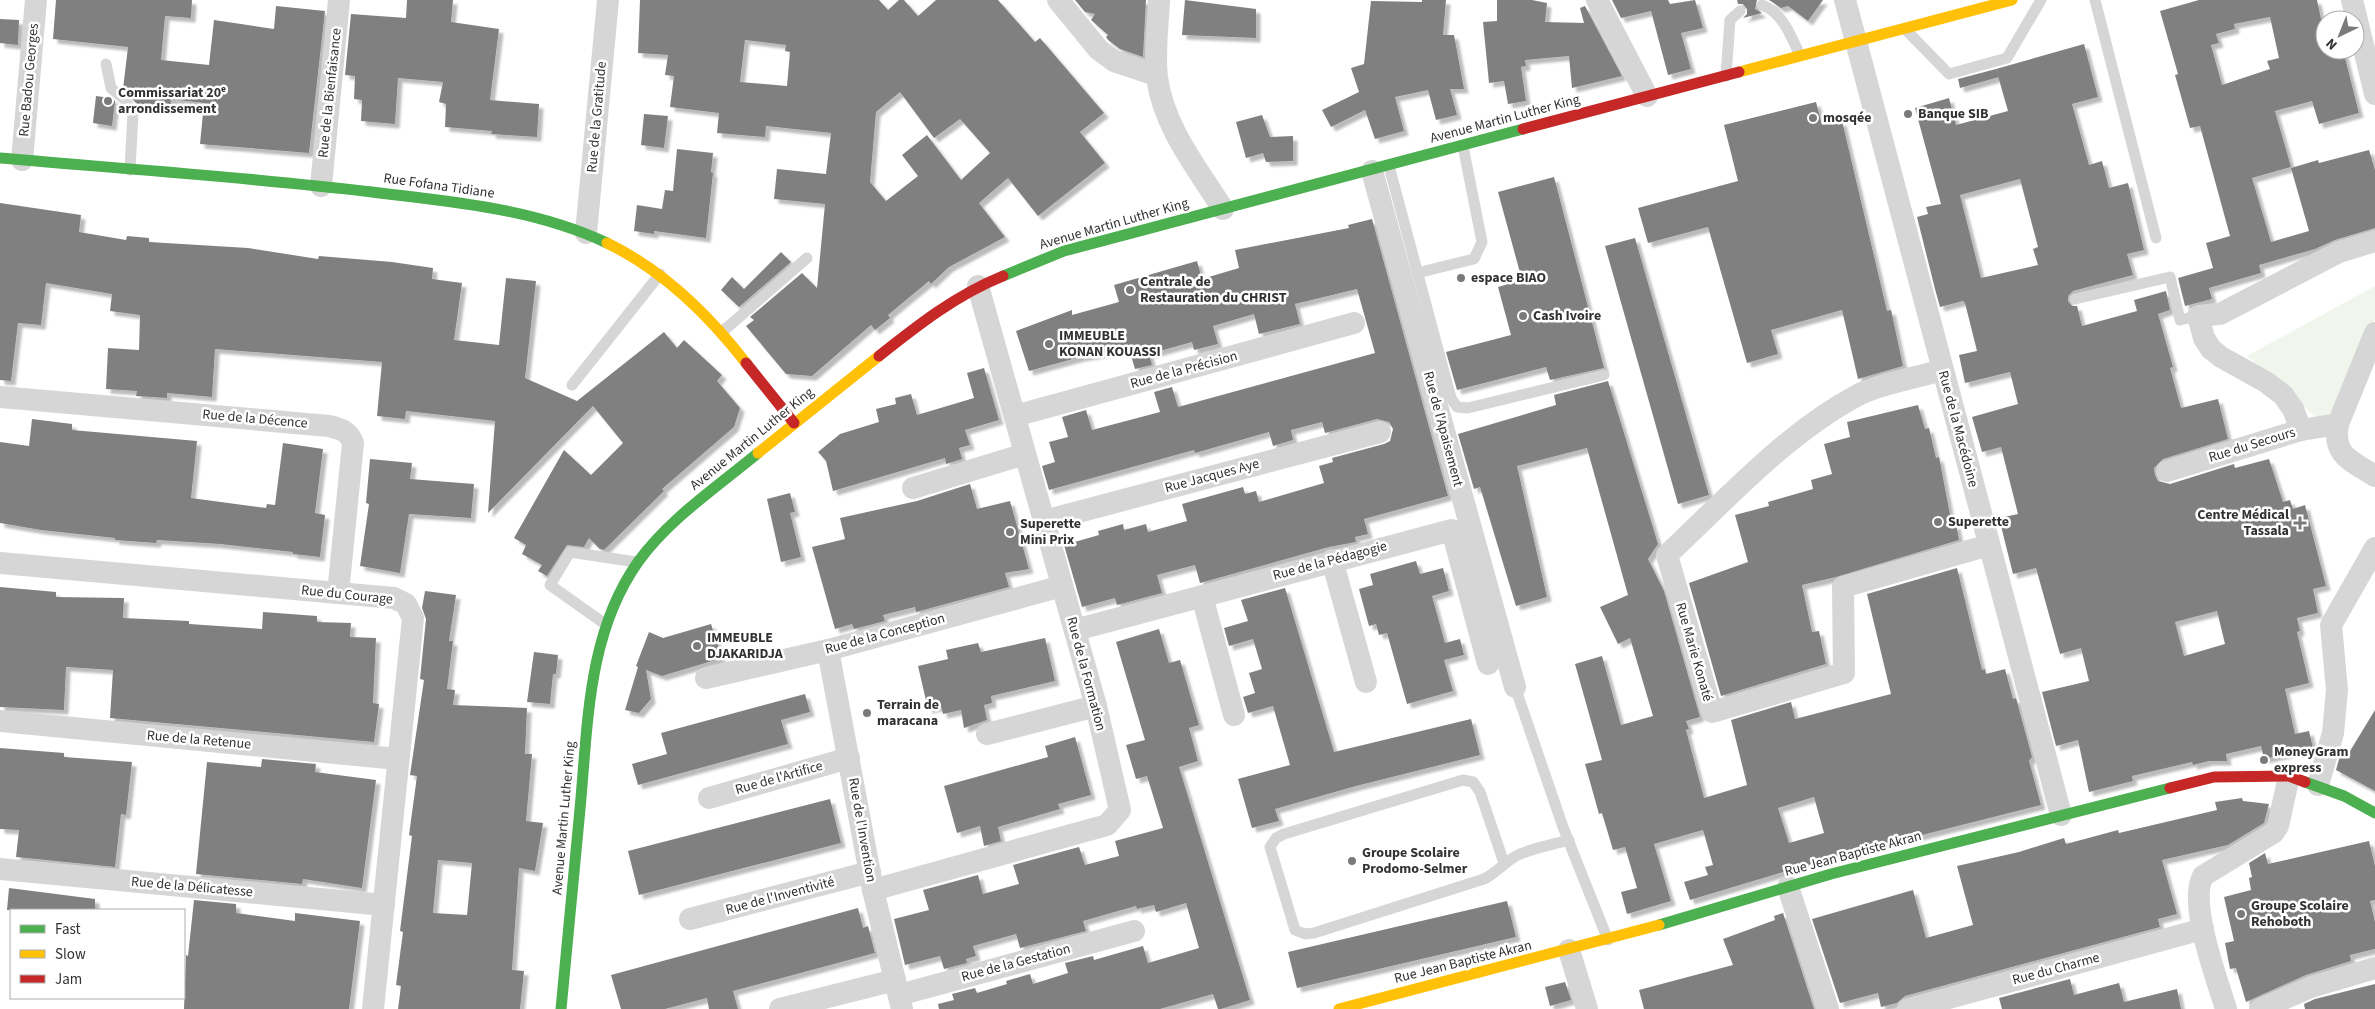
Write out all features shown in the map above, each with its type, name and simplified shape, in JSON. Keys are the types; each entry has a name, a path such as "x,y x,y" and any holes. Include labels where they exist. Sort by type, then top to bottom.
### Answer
{"street":[{"name":"Rue Badou Georges","path":"22,160 36,0"},
{"name":"Rue de la Bienfaisance","path":"321,186 339,0"},
{"name":"Rue de la Gratitude","path":"586,233 608,0"},
{"path":"1058,0 1099,50 1114,62 1156,74"},
{"path":"1159,0 1156,74 1161,100 1168,120 1223,209"},
{"path":"1597,0 1647,96"},
{"name":"Rue de la Macédoine","path":"1845,0 2061,815"},
{"name":"Avenue Martin Luther King","path":"561,1009 591,690 604,624 618,594 638,562 662,532 794,423 927,318 978,286 1064,251 1380,169 1647,96 2012,0"},
{"path":"2352,0 2375,94"},
{"name":"Rue Fofana Tidiane","path":"0,158 321,186 422,198 525,213 586,233 630,254 660,274 722,332 794,423"},
{"name":"Rue de l'Apaisement","path":"1380,169 1515,687"},
{"path":"2300,430 2293,409 2283,395 2266,382 2221,357 2211,349 2204,338 2198,316 2220,314 2339,252 2375,241"},
{"name":"Rue de la Formation","path":"872,881 1107,825 1120,810 1096,706 978,286"},
{"name":"Rue de la Précision","path":"1015,416 1354,323"},
{"path":"2375,332 2338,424 2335,438 2338,448 2345,457 2375,476"},
{"name":"Rue Marie Konaté","path":"1942,370 1860,394 1824,415 1785,445 1667,556 1712,712 1844,673 1843,587 1989,545"},
{"name":"Rue de la Décence","path":"0,397 329,426 342,429 350,436 353,443 338,593"},
{"name":"Rue du Secours","path":"2167,471 2300,430 2338,424"},
{"name":"Rue Jacques Aye","path":"1044,521 1380,432"},
{"path":"913,488 1025,454"},
{"name":"Rue de la Pédagogie","path":"1075,630 1332,560 1452,530 1488,664"},
{"path":"2318,785 2334,725 2337,690 2331,625 2375,548"},
{"path":"1332,560 1366,682"},
{"name":"Rue du Courage","path":"0,563 394,598 406,604 413,618 373,1009"},
{"name":"Rue de la Conception","path":"706,678 828,650 1062,586"},
{"path":"1202,596 1234,715"},
{"name":"Rue de l'Invention","path":"828,650 872,881 899,995"},
{"path":"987,734 1096,706"},
{"name":"Rue de la Retenue","path":"0,721 398,759"},
{"name":"Rue de l'Artifice","path":"710,798 849,758"},
{"path":"2226,1009 2203,929 2198,890 2204,876 2273,833 2278,826 2289,776"},
{"name":"Rue Jean Baptiste Akran","path":"1339,1009 1608,940 1788,886 2214,777 2289,776 2318,785 2375,813"},
{"name":"Rue de la Délicatesse","path":"0,869 384,905"},
{"name":"Rue de l'Inventivité","path":"690,919 872,881"},
{"path":"1788,886 1828,1009"},
{"name":"Rue du Charme","path":"1908,1009 2203,929"},
{"name":"Rue de la Gestation","path":"780,1009 899,995 1134,931"},
{"path":"1569,950 1587,1009"},
{"path":"2260,1009 2311,987 2375,968"}],"lane":[{"path":"1904,29 1949,74 2008,58 2041,0"},
{"path":"2095,0 2156,238"},
{"path":"1762,5 1773,10 1784,22 1801,56"},
{"path":"1726,76 1730,20 1740,10"},
{"path":"106,64 110,88 124,99 134,112 130,170"},
{"path":"1417,272 1474,259 1480,250 1482,242 1463,146"},
{"path":"1380,169 1417,272 1451,398 1457,407 1468,408 1604,375"},
{"path":"722,332 807,258"},
{"path":"572,385 660,274"},
{"path":"2074,299 2170,277 2180,320 2198,316"},
{"path":"604,624 550,585 570,552 638,562"},
{"path":"1515,687 1569,840 1608,940"},
{"path":"1504,863 1480,792 1473,782 1463,780 1284,834 1276,838 1270,847 1295,930 1305,934 1484,879 1495,873 1504,863 1518,855 1569,840"}],"shaded area":[{"path":"2375,286 2375,319 2329,429 2247,356"}],"building":[{"path":"56,0 192,0 191,18 165,16 161,60 209,65 214,20 274,29 276,6 325,11 309,153 200,144 204,103 171,99 170,108 137,104 123,89 128,47 53,39"},
{"path":"407,0 453,0 451,22 499,29 490,100 539,104 537,137 491,134 492,131 445,127 446,104 439,102 443,82 398,78 395,124 361,121 362,100 354,99 355,76 345,75 351,14 406,18"},
{"path":"640,0 879,0 888,10 899,0 904,0 918,16 936,0 998,0 1035,42 1040,38 1104,113 1080,132 1105,163 1038,216 1008,178 979,203 1005,237 949,267 931,284 929,281 888,315 890,318 875,330 871,325 812,376 786,374 746,326 754,320 750,317 802,273 817,288 825,204 774,199 777,169 826,174 831,133 766,126 765,137 717,133 719,113 670,107 674,76 665,75 668,55 638,53","holes":["745,40 786,45 785,51 790,52 787,86 740,82","900,92 934,138 960,119 990,153 961,180 927,135 902,155 918,176 886,201 870,182 876,112"]},
{"path":"1075,0 1146,0 1143,57 1120,49 1108,40 1106,37 1108,35 1091,20 1095,14 1085,12"},
{"path":"1185,0 1256,9 1256,38 1182,35"},
{"path":"1422,0 1446,0 1443,35 1454,35 1464,89 1450,89 1457,115 1436,120 1428,90 1395,97 1404,131 1375,139 1365,110 1331,127 1322,110 1359,92 1351,68 1364,64 1371,1 1422,2"},
{"path":"1497,0 1532,0 1547,3 1545,22 1584,23 1580,8 1585,6 1622,76 1572,88 1569,56 1525,60 1526,66 1521,67 1526,101 1508,104 1504,81 1489,83 1483,22 1497,21"},
{"path":"1612,0 1668,0 1670,4 1695,0 1703,28 1681,33 1691,69 1668,75 1651,11 1621,18"},
{"path":"1737,0 1757,0 1755,9 1762,13 1743,18 1747,14 1747,9 1743,4 1738,4"},
{"path":"1769,0 1823,0 1808,21 1788,6 1781,8"},
{"path":"2199,0 2317,0 2319,10 2315,10 2315,60 2346,60 2359,113 2319,124 2312,101 2275,111 2291,167 2252,178 2271,242 2309,231 2291,168 2318,160 2319,163 2369,150 2375,170 2375,228 2335,240 2315,249 2259,265 2261,273 2209,288 2212,299 2185,306 2178,278 2213,268 2206,243 2230,236 2200,126 2190,128 2175,75 2178,74 2160,11","holes":["2270,17 2279,58 2267,61 2270,69 2222,85 2211,45 2219,43 2216,34 2235,29 2234,24"]},
{"path":"0,19 19,20 18,45 0,43"},
{"path":"2084,44 2098,97 2072,104 2089,165 2102,161 2109,188 2128,183 2144,250 2127,254 2133,275 2073,291 2068,296 2068,301 2072,306 2077,306 2082,326 2137,311 2134,300 2166,291 2170,310 2158,314 2173,367 2170,368 2181,408 2218,399 2228,439 2163,459 2154,468 2158,481 2170,484 2234,464 2235,468 2269,459 2283,502 2290,500 2293,509 2305,505 2326,586 2313,589 2318,613 2297,618 2300,631 2297,632 2309,683 2285,689 2295,734 2309,731 2313,748 2264,759 2261,746 2226,754 2227,761 2209,761 2193,765 2192,762 2132,776 2133,781 2089,792 2078,740 2056,746 2042,692 2089,681 2081,648 2060,654 2036,568 2013,574 1999,518 2018,514 2001,447 1982,452 1972,417 2018,404 2010,372 1965,383 1959,355 1977,351 1965,303 1963,301 1940,307 1917,217 1928,214 1926,207 1941,204 1915,108 1949,98 1956,125 2008,111 1996,69","holes":["2020,179 2038,247 2033,249 2038,265 1981,278 1960,195","2217,611 2225,644 2184,656 2175,622"]},
{"path":"1996,69 1999,77 1960,88 1958,79"},
{"path":"96,96 111,98 115,101 112,126 93,123"},
{"path":"1816,102 1822,125 1842,121 1887,311 1891,310 1903,366 1858,379 1842,310 1771,330 1778,354 1747,363 1708,227 1648,243 1638,208 1738,181 1724,125"},
{"path":"644,114 668,116 664,148 641,145"},
{"path":"1262,115 1270,137 1293,136 1293,161 1266,162 1263,153 1246,158 1236,122"},
{"path":"677,149 713,153 711,172 713,173 706,238 654,231 654,234 634,231 637,205 662,209 665,190 673,191"},
{"path":"1554,177 1604,368 1550,380 1546,367 1457,390 1446,352 1511,335 1498,287 1522,280 1498,192"},
{"path":"0,203 81,215 79,232 126,240 127,236 149,238 149,242 248,248 318,259 319,256 392,262 433,268 432,279 462,283 454,340 499,345 506,278 536,281 525,378 577,401 664,332 677,348 684,340 722,375 717,381 740,408 734,427 662,489 664,491 604,550 600,549 589,538 584,547 567,545 547,576 538,571 542,565 522,554 526,545 514,538 564,450 591,475 623,443 593,406 488,513 495,421 406,411 405,419 377,416 382,362 215,349 212,397 167,393 167,398 136,396 137,391 106,389 108,348 139,350 140,315 110,311 112,294 46,283 41,325 18,323 11,381 0,380"},
{"path":"1372,219 1448,496 1364,519 1368,534 1355,537 1356,542 1329,547 1200,583 1195,565 1157,575 1162,593 1117,605 1115,598 1082,607 1064,545 1099,535 1098,531 1123,524 1124,530 1146,524 1148,532 1187,521 1182,504 1243,487 1245,494 1256,491 1259,502 1324,483 1319,466 1333,462 1332,458 1390,441 1393,429 1389,422 1377,419 1325,433 1322,422 1291,430 1293,440 1273,446 1269,432 1195,453 1194,450 1049,490 1042,466 1055,462 1049,442 1068,437 1062,417 1086,410 1092,430 1160,412 1154,392 1172,387 1178,407 1375,353 1357,289 1295,304 1300,324 1259,334 1254,314 1213,326 1218,344 1194,350 1192,342 1149,354 1152,365 1135,369 1129,349 1080,357 1029,371 1016,331 1072,310 1072,315 1119,302 1114,285 1197,261 1202,279 1239,268 1235,250 1349,228 1348,225"},
{"path":"1635,238 1709,495 1678,504 1605,246"},
{"path":"781,252 791,262 739,307 721,290 732,277 744,289"},
{"path":"984,368 999,420 965,430 970,445 959,448 962,459 946,464 945,458 833,491 826,461 818,452 840,434 879,422 876,409 896,404 895,398 911,394 917,415 974,398 967,373"},
{"path":"1608,381 1658,544 1648,559 1664,591 1700,717 1686,721 1689,729 1686,730 1704,798 1747,785 1731,720 1791,702 1795,719 1891,694 1867,594 1957,568 1982,670 1985,669 1986,674 2005,669 2013,699 2016,698 2032,757 2029,761 2041,805 1827,859 1690,900 1684,882 1708,875 1705,867 1713,865 1703,830 1654,844 1671,901 1627,914 1621,892 1637,888 1625,847 1613,850 1602,813 1599,814 1585,764 1602,760 1575,664 1602,656 1621,725 1653,716 1630,638 1618,644 1600,607 1628,595 1587,448 1517,466 1547,597 1516,606 1480,487 1474,489 1458,434 1556,405 1554,395","holes":["1814,797 1824,833 1789,843 1778,808"]},
{"path":"1918,405 1925,429 1929,428 1936,458 1939,457 1952,525 1956,524 1959,540 1836,577 1802,585 1812,632 1819,631 1826,664 1721,696 1689,583 1748,562 1735,515 1769,506 1768,502 1813,489 1811,480 1832,474 1824,444 1850,437 1847,422"},
{"path":"32,419 72,424 72,430 197,441 191,498 266,508 267,504 275,505 283,443 323,449 315,513 325,515 320,557 220,544 157,540 156,543 115,540 115,538 41,530 0,523 0,442 29,446"},
{"path":"370,459 412,463 410,479 474,484 471,518 409,514 400,573 360,566 369,504 366,503"},
{"path":"970,484 977,509 1010,501 1029,569 1005,573 1009,587 916,612 915,607 883,615 885,621 854,629 852,624 835,629 812,547 845,539 840,518 917,501"},
{"path":"790,493 795,512 790,513 801,557 781,562 767,499"},
{"path":"1416,561 1420,574 1443,568 1449,591 1432,596 1445,643 1460,639 1464,655 1444,660 1453,691 1407,704 1387,633 1379,635 1376,624 1369,626 1359,589 1373,585 1370,574"},
{"path":"0,587 56,592 56,597 124,598 123,618 189,621 189,624 262,629 263,612 317,616 317,622 351,623 350,637 376,638 373,703 379,704 374,742 110,718 113,670 66,667 64,710 0,707"},
{"path":"1285,588 1334,752 1471,719 1480,755 1356,786 1275,809 1279,821 1252,828 1238,779 1290,765 1273,706 1248,713 1243,697 1255,693 1249,673 1262,669 1253,639 1229,646 1224,628 1248,621 1241,600"},
{"path":"425,591 456,595 449,641 453,641 447,689 455,690 453,705 527,708 525,754 532,754 526,821 543,823 535,871 519,868 512,970 524,971 520,1009 398,1009 401,986 396,985 403,932 400,931 412,836 409,835 417,776 410,775 424,680 420,679 426,619 422,608","holes":["438,860 472,863 467,915 433,913"]},
{"path":"711,624 722,658 662,676 646,670 651,699 639,713 625,710 638,667 636,666 649,632 663,638"},
{"path":"1159,629 1169,663 1180,660 1199,725 1189,728 1198,761 1179,767 1250,1000 1221,1009 1218,1009 1213,994 1160,1009 939,1009 938,1004 954,1000 952,994 975,988 977,993 1007,984 1006,981 1030,974 1033,984 1068,973 1065,963 1093,956 1094,960 1143,946 1148,963 1199,948 1186,903 1156,912 1154,905 1137,909 1136,906 1083,921 1086,931 1020,948 1016,934 973,946 976,956 966,959 967,963 944,969 940,956 905,965 894,919 929,910 923,890 978,875 983,894 1019,884 1013,865 1079,847 1085,865 1119,856 1115,841 1163,828 1147,776 1136,779 1126,745 1145,740 1116,642"},
{"path":"1045,638 1055,681 991,696 992,703 984,705 987,720 964,728 961,710 943,714 941,706 928,709 918,666 948,659 946,650 978,643 981,652"},
{"path":"534,652 558,655 556,674 553,674 550,704 527,702"},
{"path":"805,694 810,712 781,720 788,744 638,785 632,764 667,754 661,733"},
{"path":"2375,710 2375,791 2336,770 2341,752 2347,756"},
{"path":"1075,737 1091,795 1058,804 1060,809 998,827 1001,841 984,846 980,826 957,833 944,786 1048,757 1045,746"},
{"path":"0,748 64,753 64,757 132,762 126,815 121,814 115,867 16,857 19,830 0,829"},
{"path":"262,759 316,764 315,772 376,780 362,888 303,879 302,884 196,874 207,762 261,767"},
{"path":"2242,798 2243,801 2269,804 2264,823 2228,845 2162,860 2177,914 2158,919 2160,927 1905,996 1897,1003 1881,1007 1878,993 1840,1003 1812,919 1913,890 1926,938 1973,925 1957,866 2019,852 2064,838 2066,844 2118,830 2119,833 2217,810 2215,802"},
{"path":"830,799 841,843 639,895 628,851"},
{"path":"2369,841 2375,866 2375,900 2370,901 2375,922 2375,949 2350,955 2351,961 2306,975 2246,1002 2236,968 2230,969 2225,943 2234,941 2224,897 2251,890 2249,878 2252,877 2249,863 2265,853 2268,864"},
{"path":"9,888 95,899 95,909 7,910"},
{"path":"194,900 236,904 236,913 295,921 295,913 360,921 349,1009 184,1009 186,955 188,956"},
{"path":"1507,901 1516,937 1297,988 1288,952"},
{"path":"858,908 863,928 868,926 875,953 733,991 738,1009 709,1009 707,998 665,1009 621,1009 611,975"},
{"path":"1783,913 1814,1009 1644,1009 1639,990 1733,965 1723,939 1775,920 1774,916"},
{"path":"2070,979 2074,995 2119,983 2124,1002 2177,989 2181,1009 2002,1009 1999,998"},
{"path":"1565,982 1571,1000 1550,1006 1545,987"},
{"path":"2375,984 2375,1009 2305,1009 2304,1004 2315,999"}],"traffic: fast":[{"path":"1003,276 1064,251 1523,129"},
{"path":"0,158 279,182 462,203 521,214 579,231 607,243"},
{"path":"561,1009 588,713 599,650 609,619 621,590 650,546 694,504 758,453"},
{"path":"2305,782 2344,796 2375,813"},
{"path":"1659,925 1831,874 2170,788"}],"traffic: slow":[{"path":"1739,72 2012,0"},
{"path":"607,243 647,266 666,280 716,327 746,363"},
{"path":"758,453 879,356"},
{"path":"1339,1009 1659,925"}],"traffic: jam":[{"path":"1523,129 1739,72"},
{"path":"879,356 953,301 1003,276"},
{"path":"746,363 794,423"},
{"path":"2170,788 2214,777 2289,776 2305,782"}],"place":[{"name":"Commissariat 20ᵉ arrondissement","path":"108,101"},
{"name":"Banque SIB","path":"1908,114"},
{"name":"mosqée","path":"1813,118"},
{"name":"espace BIAO","path":"1461,278"},
{"name":"Centrale de Restauration du CHRIST","path":"1130,290"},
{"name":"Cash Ivoire","path":"1523,316"},
{"name":"IMMEUBLE KONAN KOUASSI","path":"1049,344"},
{"name":"Superette","path":"1938,522"},
{"name":"Centre Médical Tassala","path":"2300,523"},
{"name":"Superette Mini Prix","path":"1010,532"},
{"name":"IMMEUBLE DJAKARIDJA","path":"697,646"},
{"name":"Terrain de maracana","path":"867,713"},
{"name":"MoneyGram express","path":"2264,760"},
{"name":"Groupe Scolaire Prodomo-Selmer","path":"1352,861"},
{"name":"Groupe Scolaire Rehoboth","path":"2241,914"}]}
